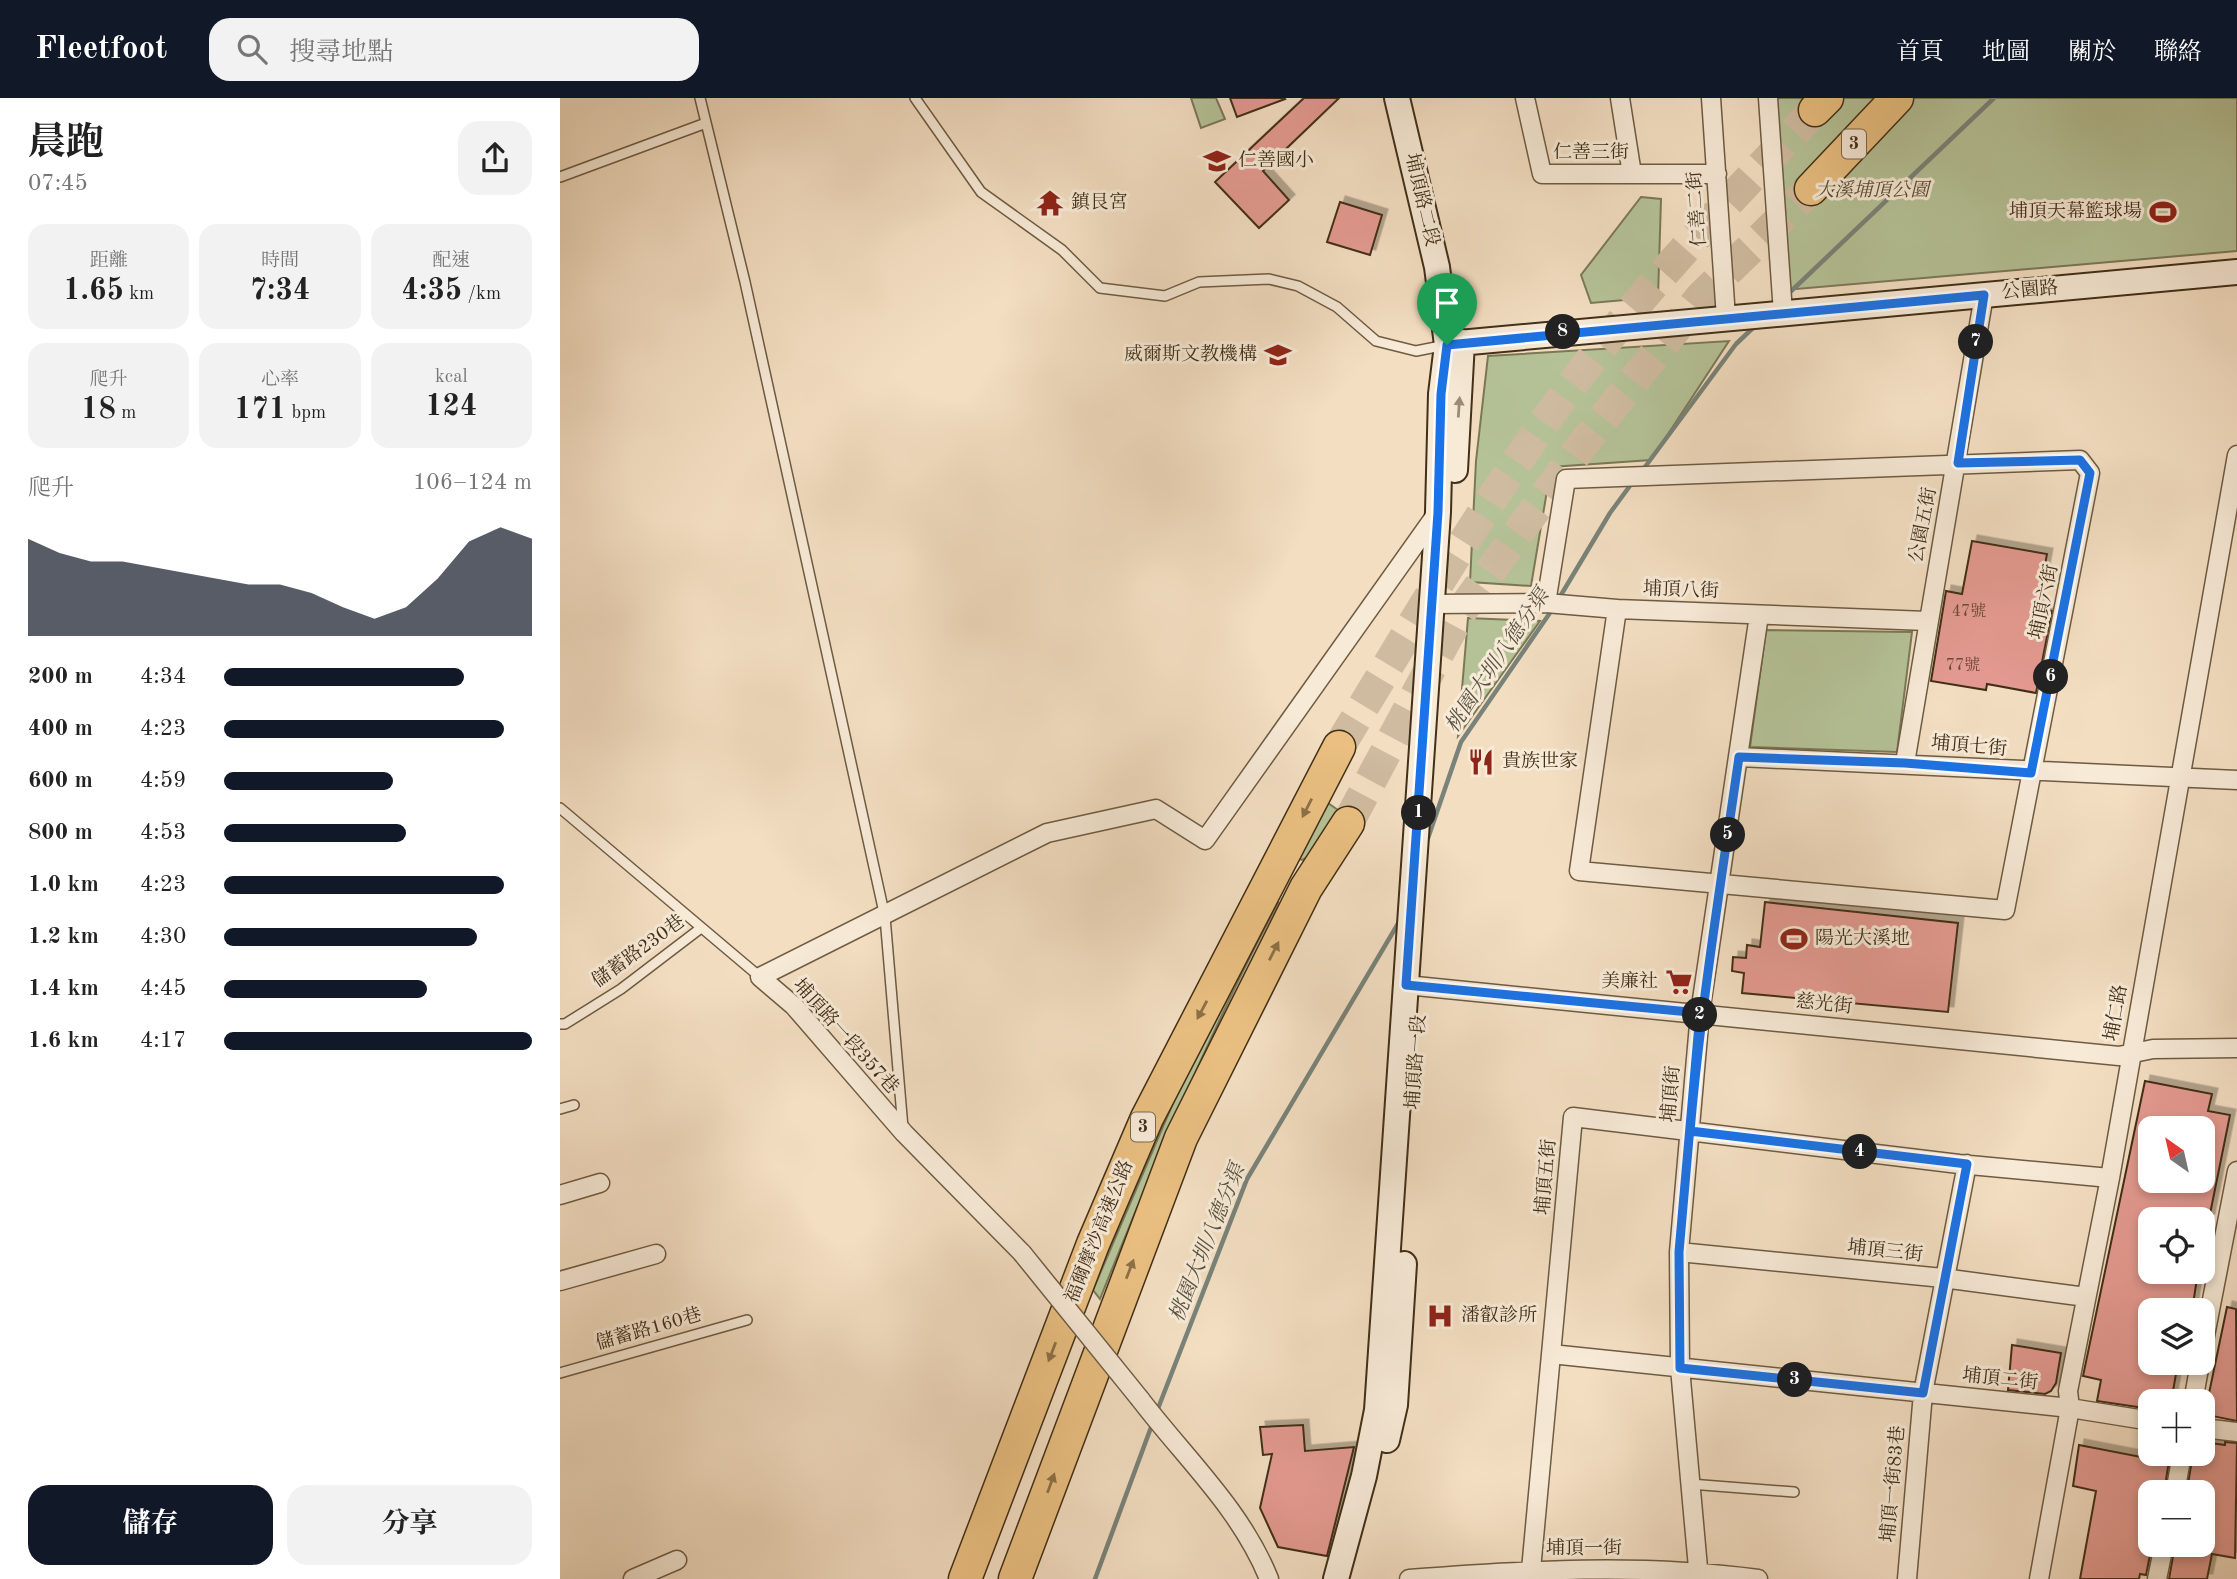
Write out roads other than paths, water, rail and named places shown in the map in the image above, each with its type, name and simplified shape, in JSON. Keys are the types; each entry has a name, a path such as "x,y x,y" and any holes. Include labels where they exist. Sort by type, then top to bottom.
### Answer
{"highway":[{"name":"3","path":"1811,190 1896,98"},
{"name":"福爾摩沙高速公路","path":"965,1579 1093,1244 1136,1143 1191,1031 1339,747"},
{"name":"3","path":"1015,1579 1181,1138 1306,888 1348,823"},
{"path":"1273,875 1306,888"}],"street":[{"name":"埔頂路二段","path":"1397,98 1455,343"},
{"name":"埔頂路二段","path":"1413,98 1449,250 1455,343 1441,394 1446,506"},
{"name":"仁善三街","path":"1525,98 1542,174 1717,174"},
{"path":"1620,98 1632,174"},
{"name":"仁善二街","path":"1712,98 1726,318"},
{"path":"1768,98 1783,313"},
{"name":"公園路","path":"1455,343 2237,272"},
{"name":"公園五街","path":"1905,763 1927,621 1958,463 1984,295"},
{"name":"埔仁路","path":"2039,1579 2070,1408 2068,1391 2110,1178 2237,454"},
{"name":"埔頂六街","path":"1546,603 1566,480 2080,460 2090,473 2005,910 1579,871 1617,609"},
{"path":"760,977 885,917 1047,833 1156,808 1205,840 1446,506"},
{"name":"埔頂路一段","path":"1353,1579 1395,1405 1414,985 1446,506"},
{"name":"埔頂八街","path":"1439,604 1546,603 1617,609 1927,621"},
{"name":"埔頂街","path":"1699,1575 1680,1368 1679,1252 1700,1013 1759,615"},
{"name":"埔頂七街","path":"1739,757 1905,763 2031,773 2237,780"},
{"name":"埔頂路一段357巷","path":"760,977 794,1006 904,1133 1022,1253 1180,1452 1219,1493 1256,1546 1269,1579"},
{"name":"埔頂路一段","path":"1336,1579 1364,1476 1377,1410 1414,985"},
{"name":"慈光街","path":"1414,985 2106,1055 2153,1049 2237,1048"},
{"name":"埔頂五街","path":"1531,1570 1573,1117 1967,1164 2110,1178"},
{"name":"埔頂一街83巷","path":"1907,1579 1923,1393 1967,1164"},
{"path":"2212,1298 2237,1171"},
{"path":"560,1195 600,1183"},
{"name":"埔頂三街","path":"1679,1252 1943,1278 2086,1297"},
{"path":"560,1281 656,1254"},
{"name":"埔頂二街","path":"1551,1354 2070,1408 2138,1419"},
{"path":"2215,1430 2237,1432"},
{"path":"2157,1579 2162,1557"},
{"path":"633,1579 677,1560"},
{"name":"埔頂一街","path":"1409,1579 1531,1570 1758,1579"}],"lane":[{"path":"700,98 745,282 885,917 904,1133"},
{"path":"915,98 981,192 1062,250 1100,288 1166,296 1199,282 1269,279 1298,286 1337,307 1376,341 1416,351 1455,343"},
{"path":"560,177 706,123"},
{"name":"埔頂路一段357巷","path":"560,808 760,977"},
{"name":"儲蓄路230巷","path":"560,1024 565,1024 621,989 701,928"},
{"path":"560,1109 574,1105"},
{"name":"儲蓄路160巷","path":"560,1373 747,1320"},
{"path":"1690,1484 1794,1492"}],"waterway":[{"name":"桃園大圳八德分渠","path":"1786,296 1994,98"},
{"name":"桃園大圳八德分渠","path":"1642,471 1736,344 1755,326"},
{"name":"桃園大圳八德分渠","path":"1558,600 1610,513 1632,483"},
{"name":"桃園大圳八德分渠","path":"1427,841 1461,742 1554,607"},
{"name":"桃園大圳八德分渠","path":"1157,1411 1247,1179 1399,922"},
{"name":"桃園大圳八德分渠","path":"1095,1579 1153,1422"}],"tunnel":[{"path":"1339,747 1468,536 1581,372 1678,257 1815,110"},
{"path":"1348,823 1460,613 1582,445 1701,297 1811,189"}],"place":[{"name":"仁善國小","path":"1217,161"},
{"name":"鎮艮宮","path":"1050,203"},
{"name":"埔頂天幕籃球場","path":"2163,212"},
{"name":"威爾斯文教機構","path":"1278,355"},
{"name":"貴族世家","path":"1481,762"},
{"name":"陽光大溪地","path":"1794,939"},
{"name":"美廉社","path":"1679,982"},
{"name":"潘叡診所","path":"1440,1316"}],"park label":[{"name":"大溪埔頂公園","path":"1872,191"}]}
